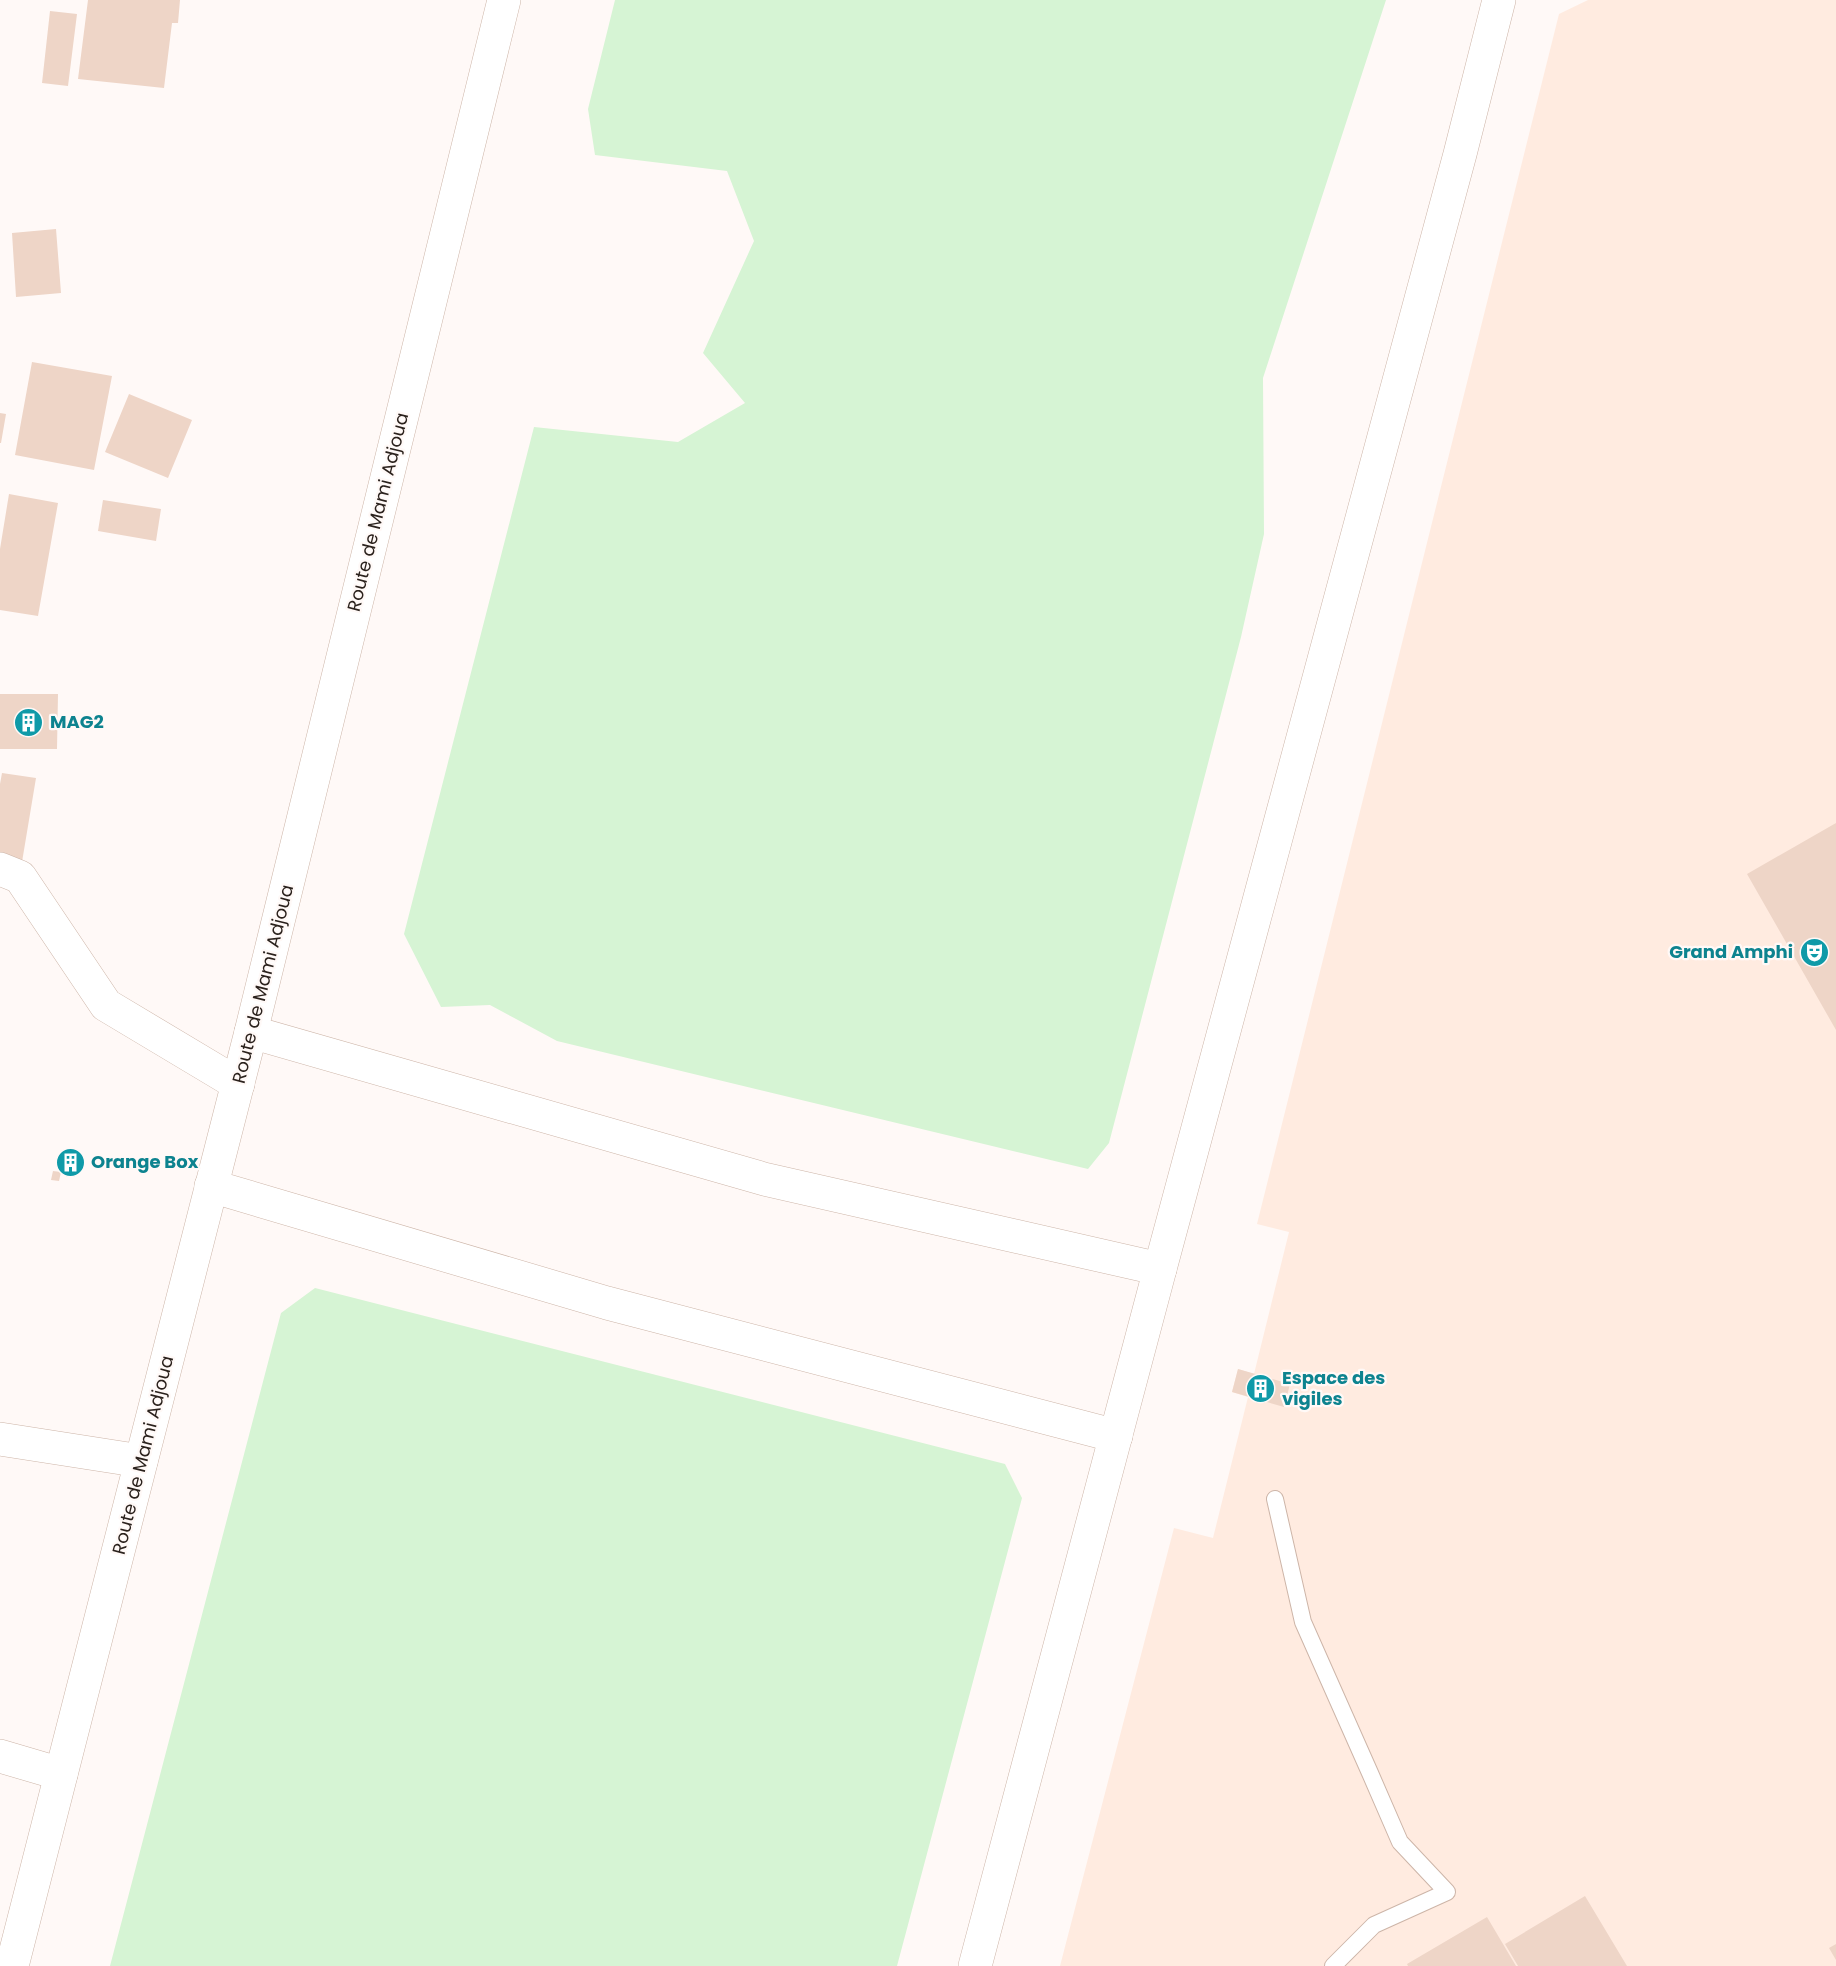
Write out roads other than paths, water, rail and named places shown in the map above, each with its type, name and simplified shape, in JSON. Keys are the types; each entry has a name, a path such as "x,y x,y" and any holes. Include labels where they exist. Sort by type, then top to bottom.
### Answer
{"street":[{"name":"Route de Mami Adjoua","path":"12,1966 238,1084 504,0"},
{"path":"975,1966 1457,165 1499,0"},
{"path":"0,869 20,877 106,1005 238,1084"},
{"path":"251,1032 764,1179 1160,1269"},
{"path":"212,1186 607,1303 1116,1436"},
{"path":"0,1439 141,1461"},
{"path":"0,1756 61,1774"}],"lane":[{"path":"1275,1499 1304,1622 1346,1719 1400,1842 1447,1892 1374,1925 1333,1966"}],"place":[{"name":"MAG2","path":"29,722"},
{"name":"Grand Amphi","path":"1814,952"},
{"name":"Orange Box","path":"70,1162"},
{"name":"Espace des vigiles","path":"1261,1388"}]}
